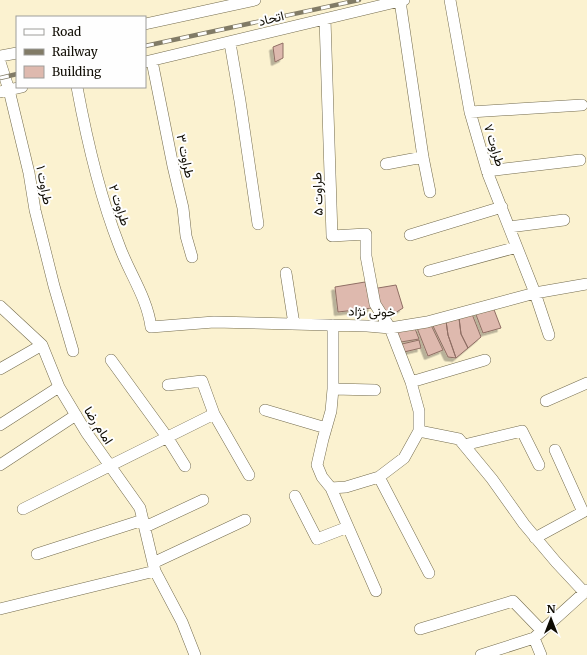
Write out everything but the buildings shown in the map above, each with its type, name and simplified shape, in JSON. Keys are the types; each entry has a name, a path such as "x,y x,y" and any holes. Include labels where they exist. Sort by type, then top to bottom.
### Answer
{"street":[{"path":"146,24 219,4 255,0"},
{"name":"طراوت ۷","path":"450,0 470,112 487,171 518,248 549,335"},
{"path":"402,1 423,158 430,192"},
{"name":"اتحاد","path":"149,61 402,1"},
{"name":"طراوت ۵","path":"325,19 332,236 366,234 367,263 375,304 390,328"},
{"path":"230,42 258,224"},
{"path":"0,56 16,52"},
{"name":"طراوت ۳","path":"149,61 183,208 186,236 192,256"},
{"name":"طراوت ۱","path":"0,62 5,91 28,173 35,210 54,286 73,351"},
{"path":"5,91 18,88"},
{"name":"طراوت ۲","path":"77,88 94,167 105,205 119,247 138,284 149,314 151,327"},
{"path":"470,112 582,104"},
{"path":"386,164 423,158"},
{"path":"487,171 580,160"},
{"path":"410,234 502,207"},
{"path":"509,226 564,220"},
{"path":"429,271 518,248"},
{"path":"286,273 294,324"},
{"name":"خونی نژاد","path":"151,327 214,322 390,328 427,322 535,293 587,284"},
{"name":"امام رضا","path":"0,306 42,345 59,387 86,432 140,508 154,567 182,622 195,655"},
{"path":"333,325 333,389 331,412 317,465 322,477 330,488 376,591"},
{"path":"330,488 346,487 379,477 404,458 419,432 419,411 411,382 390,328"},
{"path":"0,369 42,345"},
{"path":"111,360 167,437 185,466"},
{"path":"411,382 486,360"},
{"path":"168,385 202,381 214,414 249,475"},
{"path":"546,401 587,383"},
{"path":"0,425 59,387"},
{"path":"333,389 375,390"},
{"path":"264,410 326,428"},
{"path":"23,509 214,414"},
{"path":"0,465 76,415"},
{"path":"464,445 522,431 539,465"},
{"path":"419,432 459,440 492,479 556,562 586,591 538,634 481,655"},
{"path":"536,538 585,516 555,450"},
{"path":"379,477 429,573"},
{"path":"295,496 317,539 348,527"},
{"path":"38,554 144,523 203,500"},
{"path":"0,609 154,567 246,520"},
{"path":"420,629 513,600 538,634 541,655"}],"railway":[{"path":"146,46 359,0"},
{"path":"0,78 16,74"}]}
